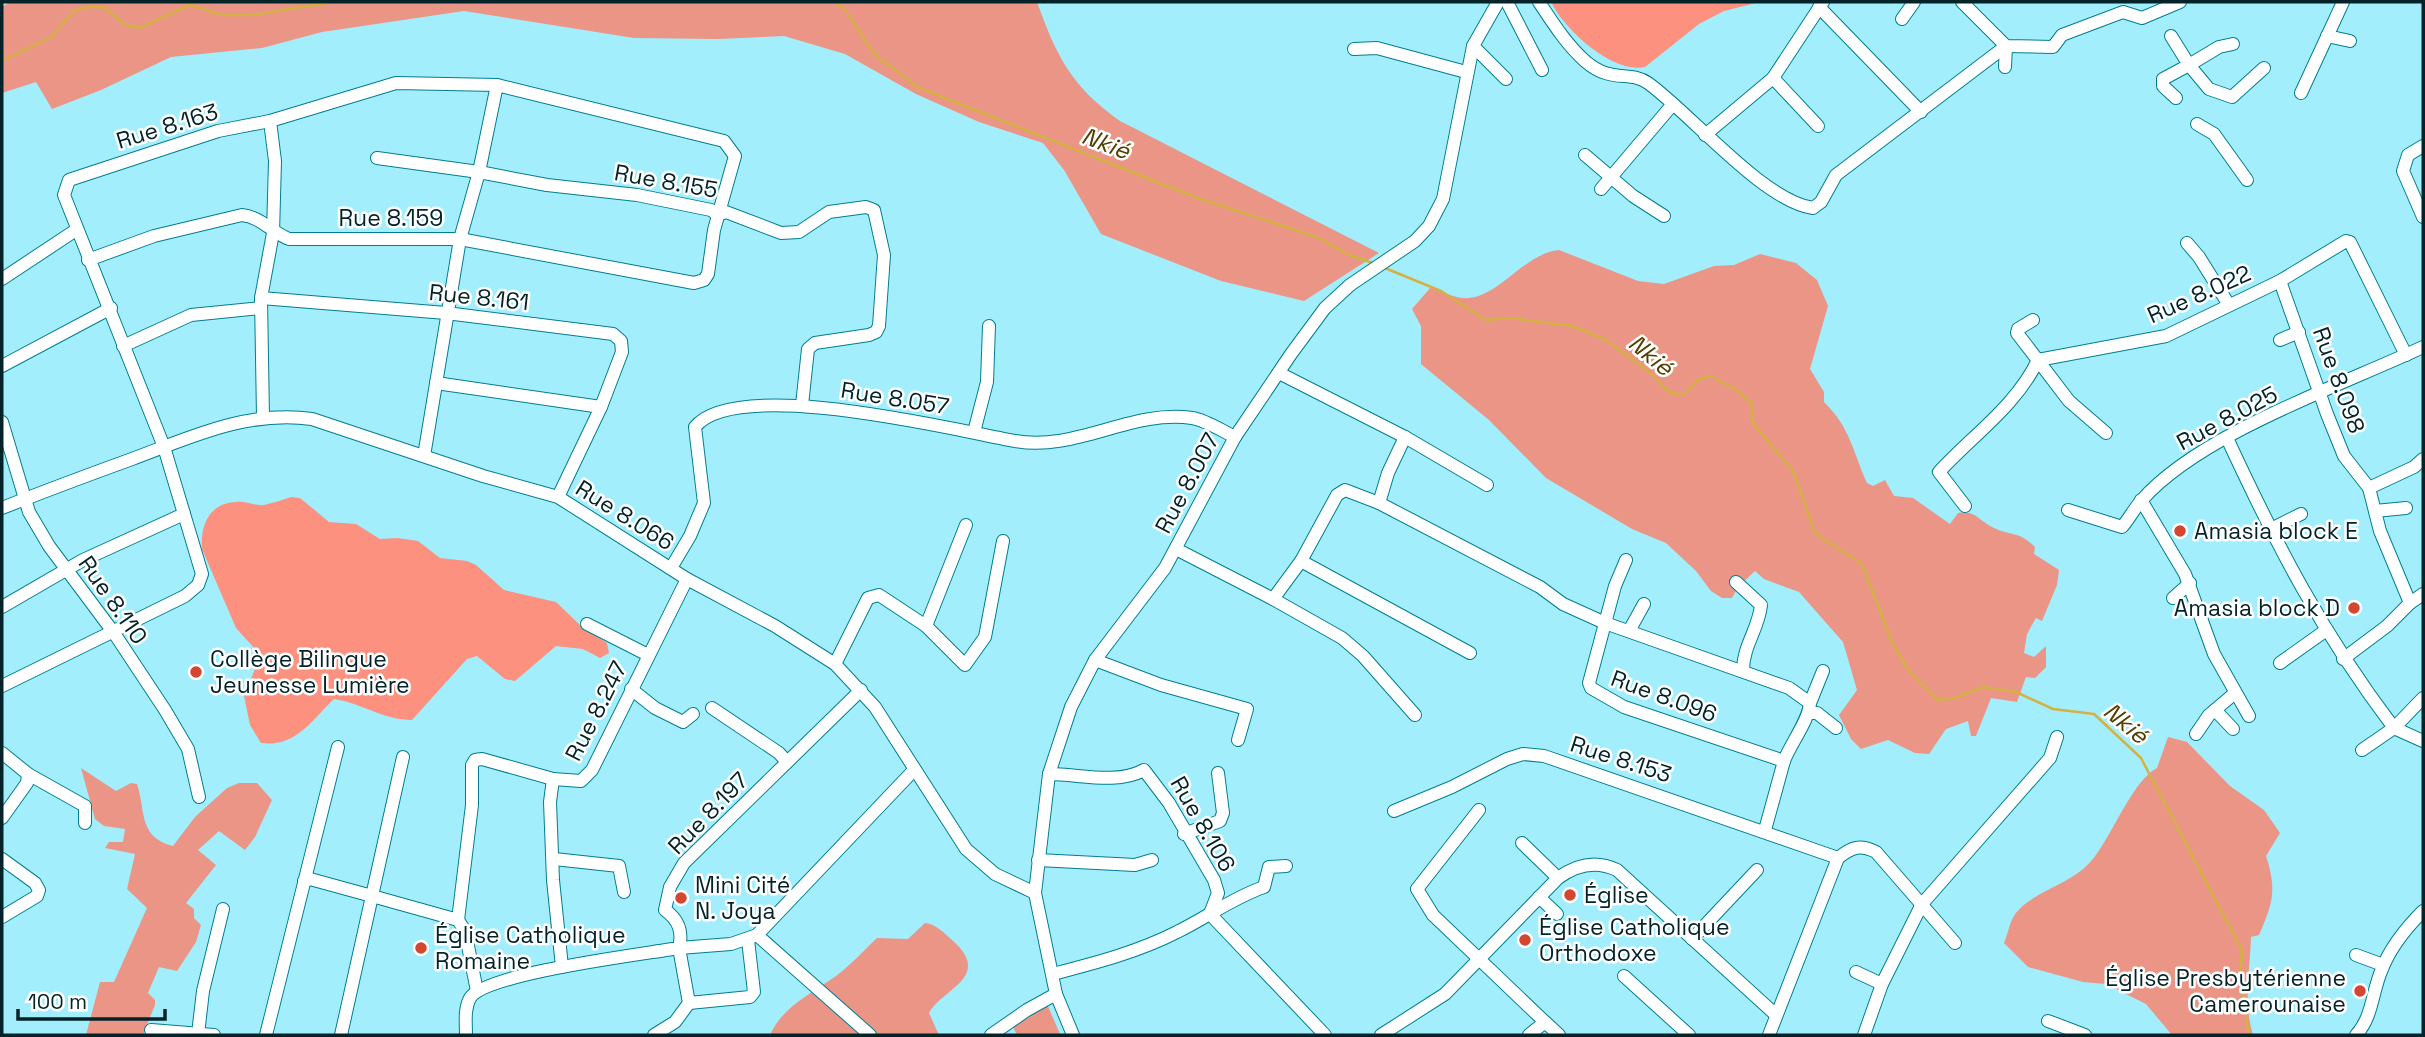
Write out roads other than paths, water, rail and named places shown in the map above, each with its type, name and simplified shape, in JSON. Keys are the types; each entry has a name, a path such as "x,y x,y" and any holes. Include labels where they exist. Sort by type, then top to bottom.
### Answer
{"street":[{"name":"Rue 8.007","path":"1073,1035 1056,994 1035,893 1049,774 1072,707 1095,660 1165,568 1235,437 1325,308 1366,274 1387,262 1429,226 1443,198 1465,72 1473,46 1498,2"},
{"path":"1507,2 1542,71"},
{"path":"1539,2 1562,36 1593,67 1613,77 1646,81 1705,135 1765,184 1805,207 1813,208 1821,202 1836,175 2006,46 2053,47 2062,35 2120,7 2142,18 2179,2"},
{"path":"1902,19 1914,2"},
{"path":"1962,2 2006,46 2005,67"},
{"path":"2301,93 2343,2"},
{"path":"1705,135 1773,78 1821,4 1922,112"},
{"path":"2171,36 2189,65 2209,89 2230,97 2264,68"},
{"path":"2327,36 2350,41"},
{"path":"2176,98 2163,86 2163,79 2219,47 2233,44"},
{"path":"1473,46 1506,79"},
{"path":"1354,49 1386,50 1465,72"},
{"path":"1773,78 1818,126"},
{"path":"262,417 261,303 273,233 275,161 270,121 396,83 497,85 724,141 735,156 718,215"},
{"path":"424,456 460,239 479,172 497,85"},
{"path":"1601,189 1673,104"},
{"name":"Rue 8.163","path":"2,686 185,596 198,585 202,574 164,447 64,195 69,180 218,131 270,121"},
{"path":"2197,124 2214,134 2247,180"},
{"path":"2423,146 2408,155 2403,171 2423,217"},
{"path":"1585,155 1664,216"},
{"name":"Rue 8.155","path":"377,158 479,172 547,185 637,195 711,210 718,215 726,212 781,233 799,232 829,212 866,208 874,210 884,255 879,326 876,332 869,335 815,343 808,349 802,405"},
{"name":"Rue 8.159","path":"88,260 154,236 242,215 255,216 273,233 289,239 460,239 694,283 704,280 708,274 718,215"},
{"path":"2,279 76,230"},
{"name":"Rue 8.022","path":"2038,360 2158,339 2280,281 2349,241 2406,355"},
{"path":"2187,243 2229,305"},
{"name":"Rue 8.098","path":"2280,281 2344,456 2369,488 2410,603"},
{"name":"Rue 8.161","path":"123,346 191,316 261,303 446,313 613,334 621,341 622,352 601,407"},
{"path":"2,366 111,309"},
{"path":"2033,320 2018,329 2017,333 2078,410 2106,433"},
{"path":"974,432 986,382 989,326"},
{"path":"2280,340 2299,332"},
{"name":"Rue 8.025","path":"2068,510 2120,527 2141,500 2175,470 2227,438 2423,347"},
{"path":"1965,506 1939,472 2025,384 2038,360"},
{"path":"1279,373 1405,437 1487,485"},
{"path":"436,383 601,407 558,497"},
{"name":"Rue 8.057","path":"671,568 690,536 704,503 695,427 700,421 733,410 802,405 974,432 1018,442 1057,442 1167,416 1195,418 1235,437"},
{"name":"Rue 8.066","path":"2,509 216,427 262,417 312,419 558,497 687,579 775,626 835,664 875,706 966,849 995,874 1035,893"},
{"name":"Rue 8.110","path":"3,430 27,498 29,512 67,570 114,633 188,749 199,797"},
{"path":"1379,503 1388,473 1405,437"},
{"path":"2227,438 2269,530 2343,659 2394,728 2423,741"},
{"path":"2369,488 2414,467 2423,459"},
{"path":"1273,599 1301,562 1337,495 1345,490 1379,503 1540,587 1563,604 1605,623 1781,683 1836,728"},
{"path":"2141,500 2190,583 2209,643 2249,716"},
{"path":"2375,511 2406,508"},
{"path":"2,607 140,532 184,514"},
{"path":"2269,530 2301,514"},
{"path":"926,626 966,525"},
{"path":"835,664 868,598 873,595 879,595 926,626 961,664 970,662 985,637 1003,541"},
{"path":"1176,549 1342,638 1363,656 1415,715"},
{"name":"Rue 8.096","path":"1626,560 1589,683 1595,693 1624,707 1784,761"},
{"path":"1301,562 1470,653"},
{"name":"Rue 8.247","path":"562,967 553,880 550,802 553,779 581,781 587,777 687,579"},
{"path":"1736,582 1761,605 1760,616 1746,648 1743,670"},
{"path":"2173,598 2190,583"},
{"path":"2343,659 2387,626 2423,594"},
{"path":"1629,631 1644,604"},
{"path":"587,624 648,655"},
{"path":"2280,663 2325,631"},
{"path":"1095,660 1161,685 1247,709 1238,740"},
{"path":"1765,830 1792,739 1809,708 1823,671"},
{"path":"631,689 655,708 683,722 693,714"},
{"name":"Rue 8.197","path":"680,948 682,937 678,924 665,910 670,887 684,863 861,690"},
{"path":"2196,734 2215,710 2235,693"},
{"path":"2362,750 2394,728 2423,698"},
{"path":"712,708 779,753 787,762"},
{"path":"2215,710 2232,729"},
{"path":"1864,1035 1882,984 1922,904 2046,763 2057,737"},
{"path":"266,1035 338,747"},
{"path":"2,753 28,774 85,806 85,823"},
{"name":"Rue 8.153","path":"1394,811 1523,754 1575,765 1838,858"},
{"path":"341,1035 403,757"},
{"path":"477,991 464,931 458,920 472,806 472,765 475,760 482,759 553,779"},
{"path":"466,1035 466,1012 470,998 477,991 562,967 752,937 914,770"},
{"name":"Rue 8.106","path":"1049,774 1109,778 1144,770 1169,803 1184,834 1214,880 1218,893 1210,914"},
{"path":"1184,834 1220,821 1223,813 1218,773"},
{"path":"2,818 27,783 28,774"},
{"path":"1479,810 1417,889 1433,915 1559,1035"},
{"path":"1522,844 1559,878"},
{"path":"1769,1035 1838,858 1851,848 1864,846 1876,852 1955,943"},
{"path":"2,859 35,883 39,890 37,896 2,917"},
{"path":"554,859 619,866 624,892"},
{"path":"1038,860 1135,865 1152,860"},
{"path":"1381,1035 1429,1005 1479,961 1559,878 1582,865 1603,864 1617,870 1776,1015"},
{"path":"1053,974 1142,948 1264,887 1269,867 1286,866"},
{"path":"1692,939 1757,870"},
{"path":"304,881 310,879 458,920"},
{"path":"1539,897 1558,914"},
{"path":"198,1034 203,991 223,909"},
{"path":"2356,1035 2367,1019 2383,965 2401,933 2423,911"},
{"path":"1210,914 1325,1035"},
{"path":"689,1003 750,997 754,992 752,937"},
{"path":"752,937 870,1035"},
{"path":"654,1035 675,1022 689,1003 680,948"},
{"path":"2356,955 2383,965"},
{"path":"1856,972 1882,984"},
{"path":"1624,976 1689,1035"},
{"path":"991,1035 1056,994"},
{"path":"2048,1021 2085,1035"},
{"path":"1529,1035 1545,1022"},
{"path":"151,1030 214,1035"}],"waterway":[{"name":"Nkié","path":"2,61 51,37 74,11 86,7 104,7 124,24 139,28 190,5 222,15 252,15 332,2"},
{"name":"Nkié","path":"834,2 848,13 872,51 917,87 1195,197 1317,237 1349,255 1373,263"},
{"name":"Nkié","path":"1385,268 1441,291 1486,320 1511,318 1573,326 1606,340 1652,374 1670,393 1684,395 1699,379 1711,376 1738,391 1752,404 1752,422 1793,471 1815,533 1862,564 1893,645 1910,672 1938,700 1955,698 1983,687 2016,692 2053,709 2094,714 2141,758 2242,950 2240,976 2249,1035"}],"place":[{"name":"Amasia block E","path":"2180,531"},
{"name":"Amasia block D","path":"2354,608"},
{"name":"Collège Bilingue Jeunesse Lumière","path":"196,672"},
{"name":"Église","path":"1570,895"},
{"name":"Mini Cité N. Joya","path":"681,898"},
{"name":"Église Catholique Orthodoxe","path":"1525,940"},
{"name":"Église Catholique Romaine","path":"421,948"},
{"name":"Église Presbytérienne Camerounaise","path":"2360,991"}]}
